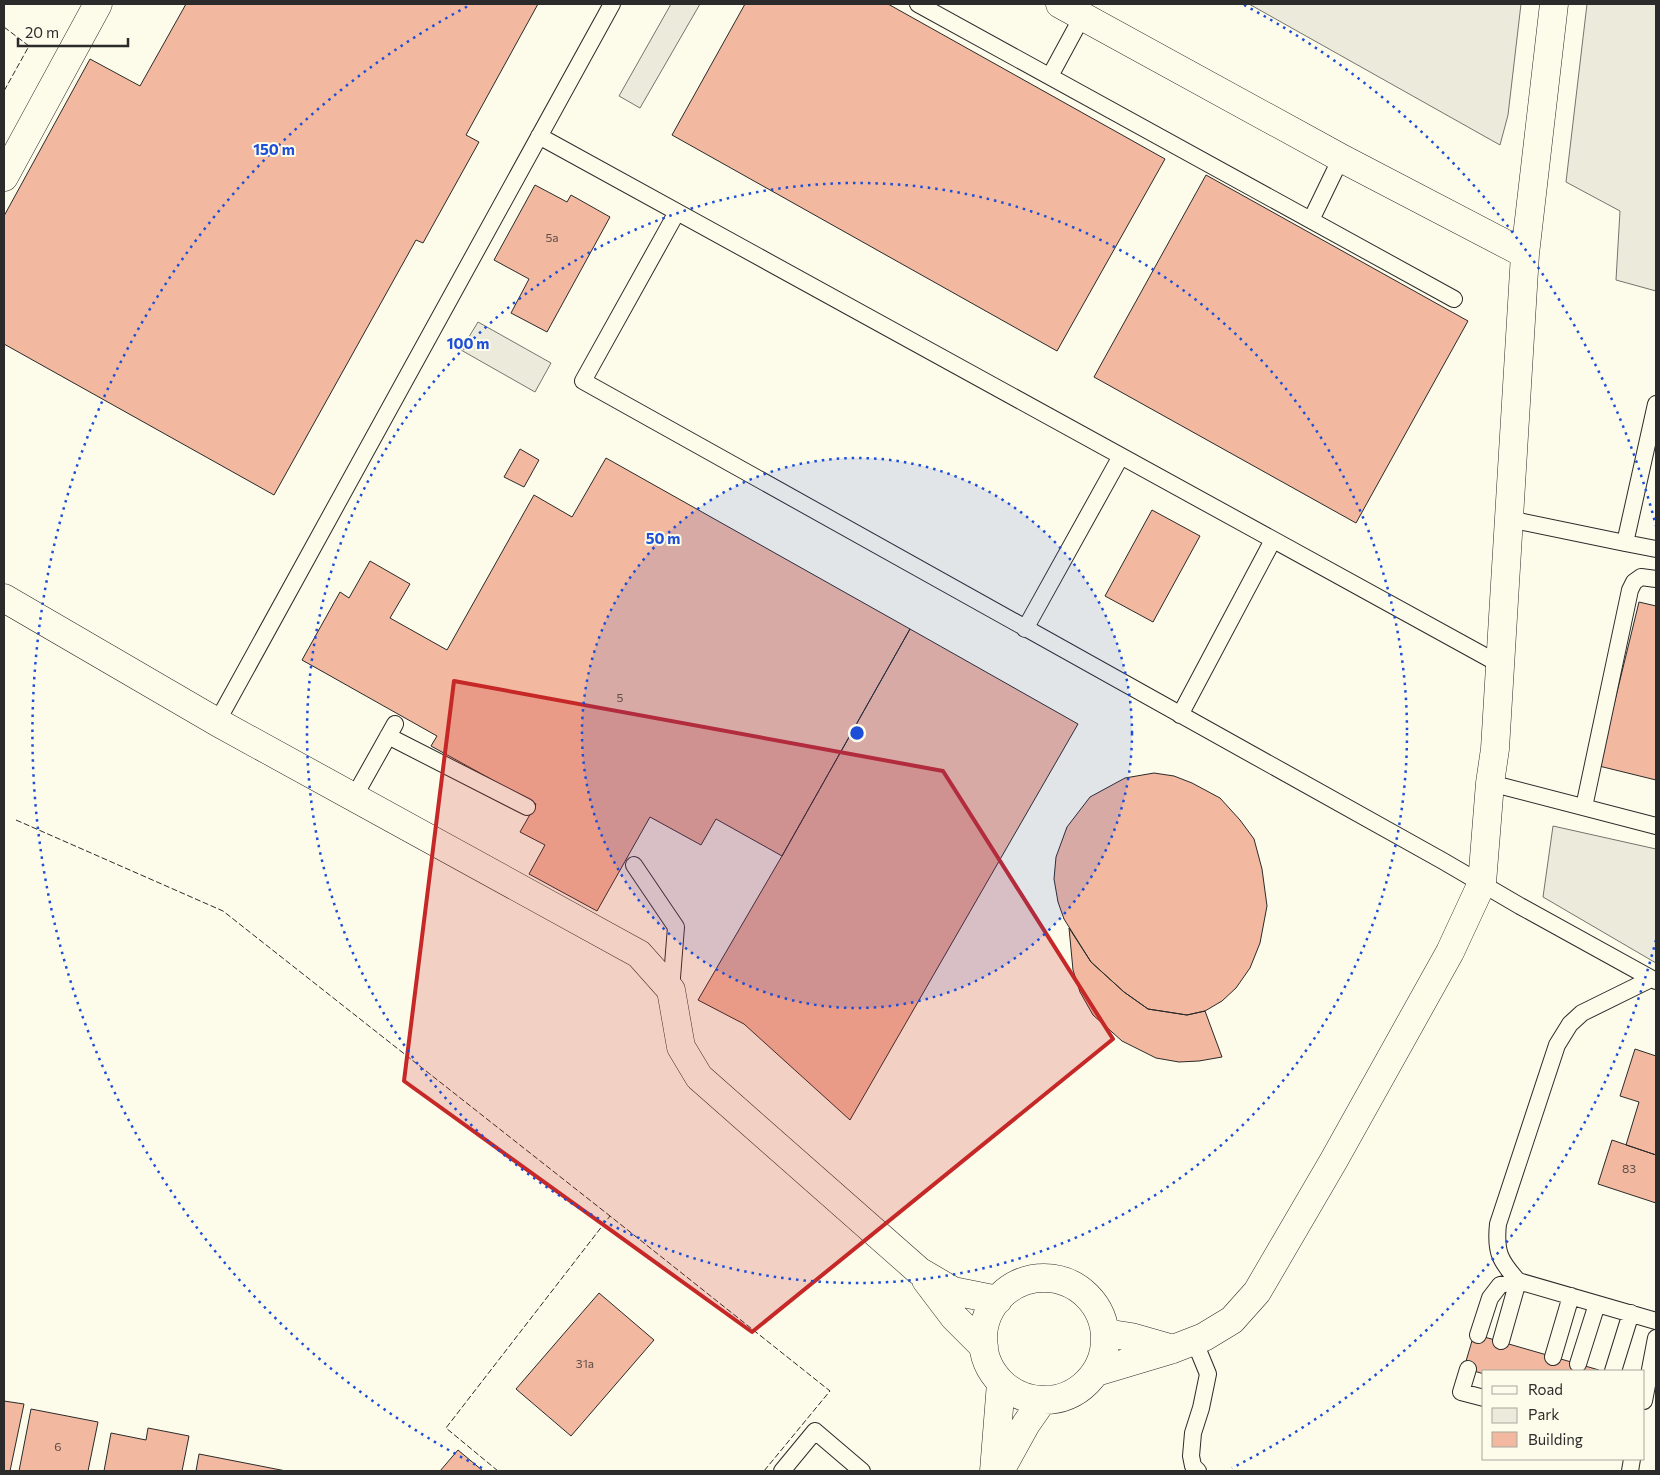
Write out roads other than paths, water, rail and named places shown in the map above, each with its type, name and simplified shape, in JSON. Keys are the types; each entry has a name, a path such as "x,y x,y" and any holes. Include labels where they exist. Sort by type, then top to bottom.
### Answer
{"street":[{"path":"4,177 98,4"},
{"path":"1096,1372 1204,1337 1232,1320 1257,1292 1334,1160 1450,952 1482,883 1490,783 1495,749 1525,254 1554,4"},
{"path":"1072,9 1340,158 1525,254"},
{"path":"4,598 217,722 639,954 671,990 681,1047 698,1077 919,1271 952,1291 998,1300"},
{"path":"919,1271 954,1317 984,1347"},
{"path":"1039,1278 1055,1279 1070,1284 1084,1292 1102,1318 1105,1334 1102,1360 1096,1372 1086,1384 1073,1394 1058,1399 1042,1401 1027,1398 1013,1392 1001,1383 990,1367 984,1347 984,1330 989,1314 998,1300 1010,1289 1024,1282 1039,1278"},
{"path":"1105,1334 1183,1345"},
{"path":"994,1471 1001,1383"},
{"path":"1000,1471 1026,1424 1042,1401"}],"lane":[{"path":"217,722 612,4"},
{"path":"918,4 1454,299"},
{"path":"1050,76 1072,9"},
{"path":"539,136 1500,665"},
{"path":"1311,220 1340,158"},
{"path":"677,212 583,381 1653,980"},
{"path":"1625,542 1656,404"},
{"path":"1026,629 1121,456"},
{"path":"1510,518 1656,549"},
{"path":"1180,714 1273,540"},
{"path":"1584,807 1630,590 1634,582 1641,577 1656,579"},
{"path":"354,796 391,730 527,807"},
{"path":"1490,783 1656,826"},
{"path":"634,865 676,927 671,990"},
{"path":"1518,1281 1506,1268 1499,1255 1496,1241 1498,1224 1556,1045 1570,1024 1582,1014 1653,980"},
{"path":"1501,1341 1518,1281"},
{"path":"1478,1335 1490,1298 1500,1285 1518,1281 1656,1320"},
{"path":"1553,1357 1571,1296"},
{"path":"1578,1364 1597,1304"},
{"path":"1613,1370 1631,1313"},
{"path":"1645,1396 1656,1338"},
{"path":"1183,1345 1208,1374 1201,1408 1193,1433 1191,1456 1193,1466 1198,1471"},
{"path":"1468,1369 1461,1392 1482,1397"},
{"path":"782,1471 815,1432 862,1471"}]}
